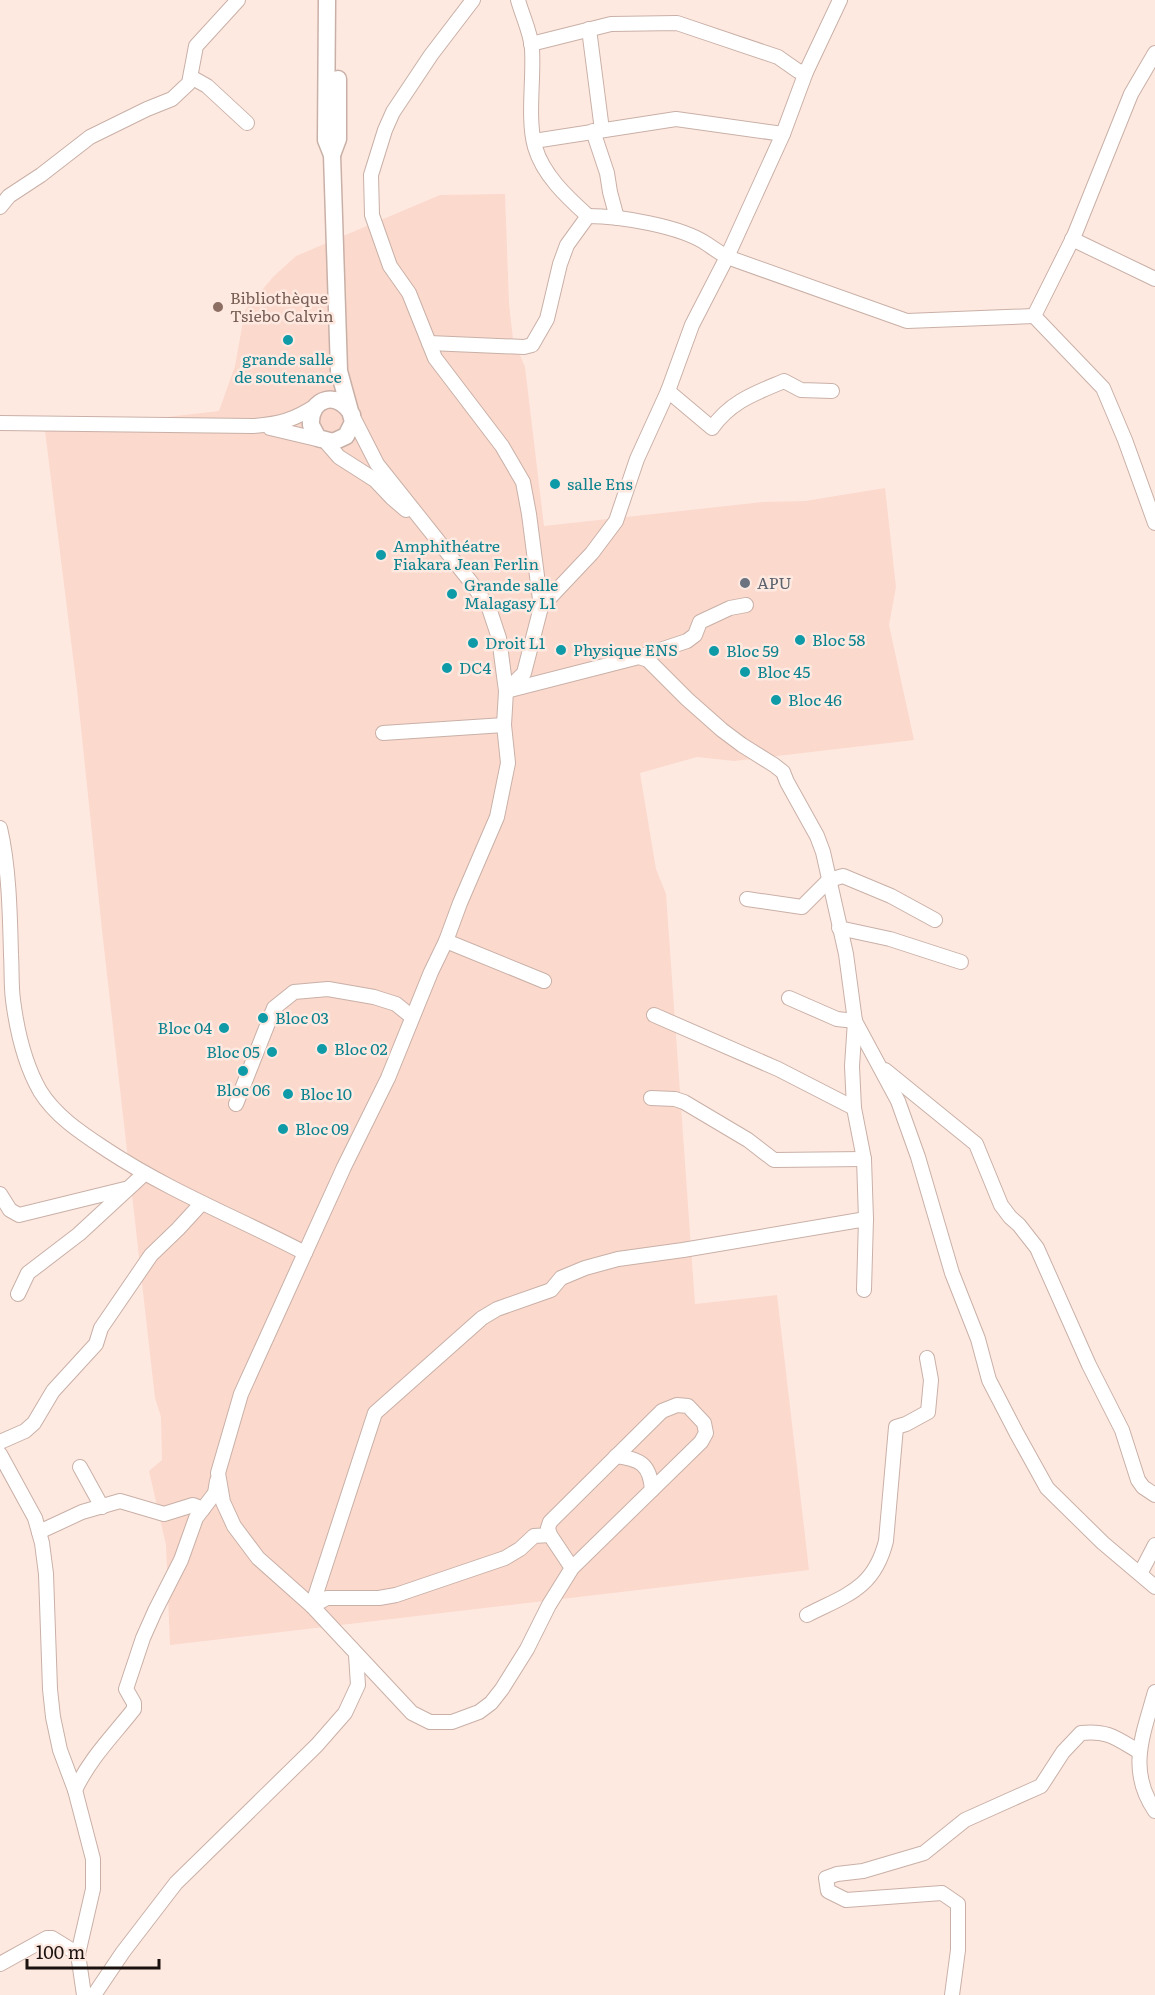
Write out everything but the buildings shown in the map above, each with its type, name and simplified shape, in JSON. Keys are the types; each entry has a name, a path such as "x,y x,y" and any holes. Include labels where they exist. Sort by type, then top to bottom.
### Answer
{"main road":[{"path":"327,0 326,140 332,155 339,371 353,422 346,436 340,440 325,441 318,438 310,425 310,418 339,371"},
{"path":"332,155 338,139 338,0"},
{"path":"317,405 325,400 333,399 348,407 352,415"}],"street":[{"path":"0,207 9,196 41,175 90,137 172,99 189,83 196,46 238,0"},
{"path":"473,0 431,55 393,112 371,175 372,215 390,266 409,293 435,358 502,446 523,482 541,607 524,673 506,691"},
{"path":"518,0 531,44 534,141 545,168 564,193 588,216 617,218 677,230 707,243 727,257 907,321 1034,316 1103,388 1125,440 1155,524"},
{"path":"541,607 592,553 616,521 637,459 668,391 692,325 727,257 783,134 806,72 840,0"},
{"path":"531,44 610,24 677,23 778,57 798,71 806,72"},
{"path":"589,28 597,130 617,218"},
{"path":"1034,316 1072,239 1131,94 1155,53"},
{"path":"191,77 207,86 247,123"},
{"path":"534,141 676,119 783,134"},
{"path":"429,343 524,347 532,345 547,319 560,264 567,245 588,216"},
{"path":"1072,239 1155,279"},
{"path":"668,391 712,428 718,419 738,401 784,381 801,390 832,391"},
{"path":"0,423 276,425 298,417 317,405"},
{"path":"75,1790 83,1774 110,1736 134,1709 134,1703 126,1692 127,1684 143,1638 181,1560 196,1518 215,1493 218,1473 241,1394 344,1167 388,1078 497,818 508,763 504,725 506,691 499,638 489,608 377,464 352,415"},
{"path":"253,426 278,429 325,441 339,457 375,480 392,498 424,524"},
{"path":"506,691 639,657 687,641 695,635 700,622 730,608 746,605"},
{"path":"639,657 648,660 722,730 783,772 824,852 846,954 855,1021 852,1066 854,1108 864,1159 866,1219 864,1290"},
{"path":"383,733 504,725"},
{"path":"0,828 3,843 3,883 13,999 22,1048 41,1092 71,1127 144,1174 201,1204 252,1226 305,1253"},
{"path":"747,899 802,907 829,880 843,876 891,896 935,920"},
{"path":"839,928 890,939 961,962"},
{"path":"446,941 544,981"},
{"path":"236,1104 274,1008 294,992 328,989 374,997 396,1004 412,1017"},
{"path":"789,998 837,1018 855,1021"},
{"path":"654,1015 778,1069 854,1108"},
{"path":"855,1021 898,1101 918,1157 952,1274 978,1339 989,1380 998,1398 1047,1488 1103,1543 1155,1587"},
{"path":"881,1067 975,1144 1001,1205 1037,1248 1089,1365 1122,1430 1137,1480 1155,1495"},
{"path":"651,1098 675,1099 684,1102 748,1140 774,1160 864,1159"},
{"path":"18,1294 28,1273 79,1234 144,1174"},
{"path":"0,1194 10,1210 19,1215 127,1189"},
{"path":"0,1442 25,1431 34,1423 53,1391 96,1344 106,1321 151,1255 201,1204"},
{"path":"312,1606 375,1413 482,1318 497,1309 551,1290 561,1278 585,1268 618,1259 866,1219"},
{"path":"807,1615 856,1591 864,1584 882,1558 886,1541 896,1427 928,1412 931,1380 927,1359"},
{"path":"218,1473 223,1502 234,1526 258,1558 312,1606 412,1713 429,1722 452,1722 465,1719 491,1703 502,1689 572,1568 692,1452 706,1433 704,1423 688,1406 677,1405 662,1411 555,1516 548,1527 550,1535 572,1568"},
{"path":"0,1454 26,1498 39,1532 46,1574 50,1689 60,1750 75,1790 93,1859 93,1889 78,1954 84,1995"},
{"path":"616,1456 633,1458 645,1466 651,1477 652,1490"},
{"path":"80,1467 102,1507"},
{"path":"39,1532 82,1512 120,1501 164,1514 192,1504 202,1509"},
{"path":"312,1606 327,1598 380,1598 396,1595 505,1558 520,1549 534,1536 550,1535"},
{"path":"1140,1574 1155,1545"},
{"path":"94,1995 176,1882 317,1745 345,1713 358,1684 356,1655"},
{"path":"1155,1692 1138,1751 1140,1778 1155,1811"},
{"path":"952,1995 958,1950 958,1904 942,1893 846,1900 828,1891 826,1878 863,1871 924,1853 965,1820 1041,1786 1063,1752 1081,1733 1098,1731 1138,1751"},
{"path":"0,1964 47,1938 52,1938 78,1954"}],"shaded area":[{"path":"505,194 509,304 513,339 525,367 544,526 763,502 805,501 885,488 896,587 889,625 914,740 734,761 697,757 640,773 656,869 666,894 695,1304 777,1295 809,1570 170,1645 166,1545 149,1471 162,1460 161,1417 155,1398 77,689 45,431 219,411 235,366 245,310 274,276 296,256 440,195"}],"place":[{"name":"Bibliothèque Tsiebo Calvin","path":"218,307"},
{"name":"grande salle de soutenance","path":"288,340"},
{"name":"salle Ens","path":"555,484"},
{"name":"Amphithéatre Fiakara Jean Ferlin","path":"381,555"},
{"name":"APU","path":"745,583"},
{"name":"Grande salle Malagasy L1","path":"452,594"},
{"name":"Bloc 58","path":"800,640"},
{"name":"Droit L1","path":"473,643"},
{"name":"Physique ENS","path":"561,650"},
{"name":"Bloc 59","path":"714,651"},
{"name":"DC4","path":"447,668"},
{"name":"Bloc 45","path":"745,672"},
{"name":"Bloc 46","path":"776,700"},
{"name":"Bloc 03","path":"263,1018"},
{"name":"Bloc 04","path":"224,1028"},
{"name":"Bloc 02","path":"322,1049"},
{"name":"Bloc 05","path":"272,1052"},
{"name":"Bloc 06","path":"243,1071"},
{"name":"Bloc 10","path":"288,1094"},
{"name":"Bloc 09","path":"283,1129"}]}
